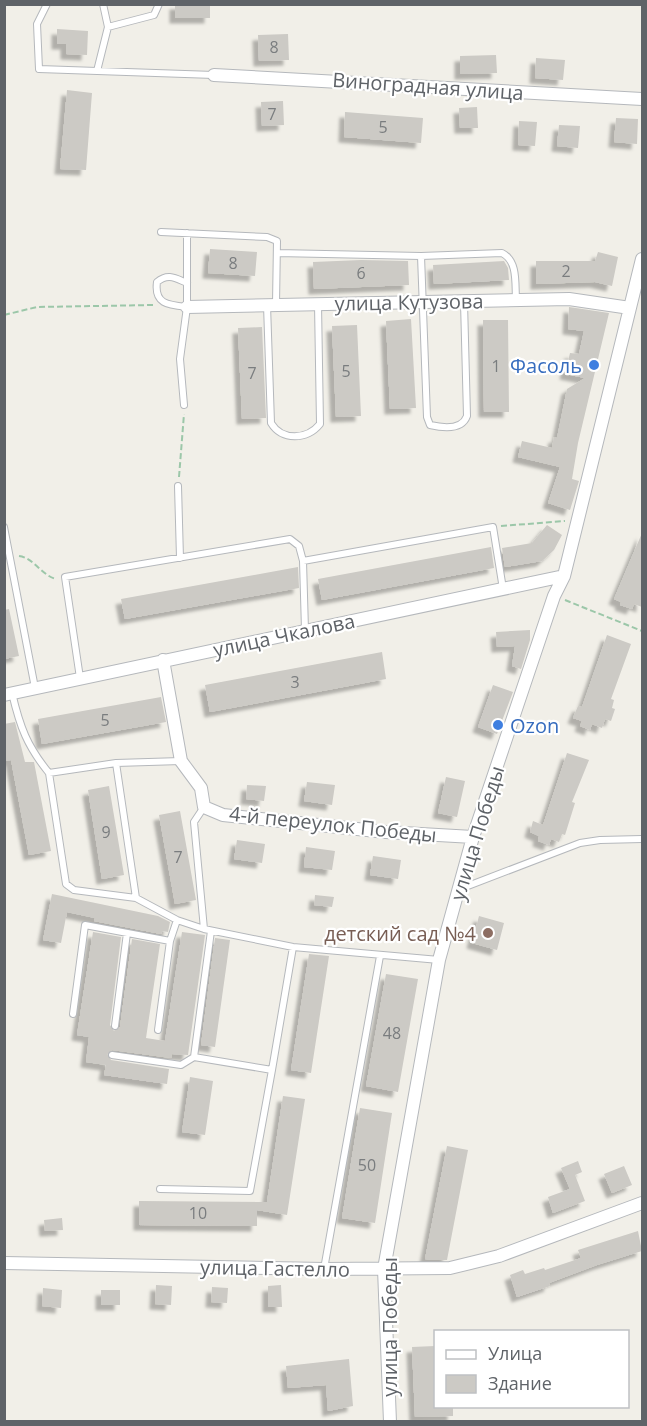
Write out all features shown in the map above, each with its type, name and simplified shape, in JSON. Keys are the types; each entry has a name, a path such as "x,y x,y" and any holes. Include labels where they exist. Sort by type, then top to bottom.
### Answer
{"street":[{"name":"Виноградная улица","path":"214,75 642,99"},
{"name":"улица Победы","path":"390,1422 384,1269 439,960 473,837 554,596 564,576 642,259"},
{"name":"улица Кутузова","path":"187,307 590,300 630,308"},
{"name":"улица Чкалова","path":"8,694 564,576"},
{"name":"4-й переулок Победы","path":"163,660 181,761 201,788 204,807 223,815 386,832 473,837"},
{"name":"улица Гастелло","path":"4,1263 324,1269 450,1268 499,1256 642,1203"}],"lane":[{"path":"47,4 37,24 39,69 214,75"},
{"path":"97,71 108,27 103,4"},
{"path":"108,27 154,15 159,4"},
{"path":"161,232 267,237 278,241 272,304 271,423 276,430 286,435 300,436 313,433 320,424 318,304"},
{"path":"184,405 180,359 187,307 187,233"},
{"path":"278,254 420,256 502,253 509,257 513,264 516,300"},
{"path":"420,256 427,417 430,424 439,427 459,426 465,422 467,416 464,302"},
{"path":"187,283 172,276 164,276 157,282 158,298 166,305 187,307"},
{"path":"178,486 180,558"},
{"path":"4,527 35,688"},
{"path":"303,561 493,527 503,588"},
{"path":"80,678 65,578 290,539 299,546 303,561 305,630"},
{"path":"8,694 29,749 49,773 66,884 74,890 136,898 177,920 208,930 293,946 439,960"},
{"path":"49,773 116,763 181,761"},
{"path":"116,763 136,898"},
{"path":"194,1057 208,930 194,822 204,807"},
{"path":"459,890 580,843 642,839"},
{"path":"158,1030 170,941 177,920"},
{"path":"72,1014 85,926 170,941"},
{"path":"115,1026 127,933"},
{"path":"160,1189 250,1191 293,946"},
{"path":"324,1269 380,956"},
{"path":"112,1055 181,1065 194,1057 272,1070"}],"path":[{"path":"4,315 37,307 166,305"},
{"path":"178,486 184,405"},
{"path":"493,527 578,520"},
{"path":"10,555 27,557 45,575 54,579 65,578"},
{"path":"554,596 642,631"}],"building":[{"path":"175,4 210,4 210,18 175,18"},
{"path":"57,29 88,31 87,55 66,54 66,44 57,44"},
{"path":"288,34 289,60 259,61 258,35"},
{"path":"496,55 497,73 460,74 460,56"},
{"path":"536,58 565,60 563,80 535,78"},
{"path":"67,90 92,93 86,170 60,169"},
{"path":"283,101 284,125 262,126 261,102"},
{"path":"477,107 478,128 460,128 459,108"},
{"path":"345,112 423,118 421,143 344,137"},
{"path":"616,118 638,119 637,144 614,142"},
{"path":"519,121 537,122 535,146 518,145"},
{"path":"559,125 580,126 578,148 557,146"},
{"path":"210,249 257,252 255,276 208,273"},
{"path":"598,252 618,257 612,286 595,282 536,284 536,261 595,261"},
{"path":"408,261 409,285 314,289 313,262"},
{"path":"504,261 508,268 509,280 434,284 433,265"},
{"path":"569,307 609,313 578,443 572,479 579,481 570,510 548,503 560,467 518,457 522,441 552,448 554,437 557,438 567,389 585,378 565,374 570,353 579,354 584,331 568,329"},
{"path":"411,319 416,408 390,409 386,321"},
{"path":"483,320 508,320 509,412 484,412"},
{"path":"357,325 361,416 336,417 332,326"},
{"path":"262,327 266,418 242,419 238,328"},
{"path":"547,525 562,535 554,550 542,561 505,567 502,548 532,543"},
{"path":"642,533 642,607 634,604 632,609 620,605 621,602 614,599"},
{"path":"491,547 494,568 322,600 318,579"},
{"path":"298,567 299,588 125,619 121,599"},
{"path":"9,609 19,656 4,659 4,610"},
{"path":"530,630 530,640 521,669 512,666 515,646 497,647 496,632"},
{"path":"607,635 631,644 611,699 614,700 612,708 615,709 611,721 605,719 602,728 592,724 590,730 580,726 582,721 573,718 578,706 582,707"},
{"path":"382,652 386,679 210,712 205,685"},
{"path":"493,685 513,692 497,734 478,727"},
{"path":"161,697 166,722 42,744 38,719"},
{"path":"15,722 25,762 34,762 51,851 29,855 11,760 4,761 4,724"},
{"path":"567,753 589,760 572,802 575,803 565,835 562,834 559,842 551,839 549,845 538,841 539,836 530,832 533,821 543,825"},
{"path":"446,777 465,781 457,817 438,813"},
{"path":"307,782 335,785 332,805 304,801"},
{"path":"247,785 266,786 264,801 246,799"},
{"path":"109,786 124,875 102,879 88,790"},
{"path":"180,811 196,900 175,904 159,815"},
{"path":"237,840 265,844 262,863 234,859"},
{"path":"306,847 335,851 332,870 304,867"},
{"path":"373,856 401,860 398,879 370,875"},
{"path":"52,894 158,916 170,922 168,932 162,931 161,934 94,921 95,918 67,912 61,943 43,940"},
{"path":"315,895 334,897 332,907 314,905"},
{"name":"детский сад №4","path":"479,916 504,923 497,950 472,943"},
{"path":"93,932 121,937 110,1025 114,1031 120,1027 132,939 160,944 146,1038 165,1041 182,932 205,935 188,1055 172,1054 171,1058 112,1050 107,1054 111,1060 169,1069 167,1084 104,1075 106,1065 86,1062 89,1037 77,1035"},
{"path":"215,938 230,940 215,1047 201,1045"},
{"path":"309,954 329,956 311,1073 291,1070"},
{"path":"386,974 418,979 398,1092 366,1086"},
{"path":"190,1077 213,1081 205,1135 182,1132"},
{"path":"283,1096 305,1099 287,1215 257,1210 257,1226 139,1225 139,1201 267,1202"},
{"path":"360,1108 392,1113 375,1223 342,1218"},
{"path":"447,1146 468,1150 447,1260 425,1259"},
{"path":"578,1161 582,1172 575,1175 585,1201 553,1213 548,1197 570,1189 561,1168"},
{"path":"624,1166 632,1185 612,1193 604,1174"},
{"path":"62,1218 63,1230 45,1231 44,1220"},
{"path":"638,1231 642,1251 597,1265 549,1283 550,1286 517,1297 510,1275 523,1270 525,1274 544,1268 545,1270 581,1258 578,1250"},
{"path":"156,1285 172,1286 171,1305 155,1304"},
{"path":"281,1285 282,1307 268,1307 268,1286"},
{"path":"212,1287 228,1288 227,1303 211,1302"},
{"path":"43,1288 62,1290 61,1308 42,1306"},
{"path":"101,1290 120,1290 120,1305 101,1305"},
{"path":"434,1346 434,1408 453,1408 453,1416 415,1417 412,1347"},
{"path":"349,1359 353,1406 328,1411 326,1385 288,1388 286,1366"}],"place":[{"name":"Фасоль","path":"594,365"},
{"name":"Ozon","path":"498,725"},
{"name":"детский сад №4","path":"488,933"}]}
